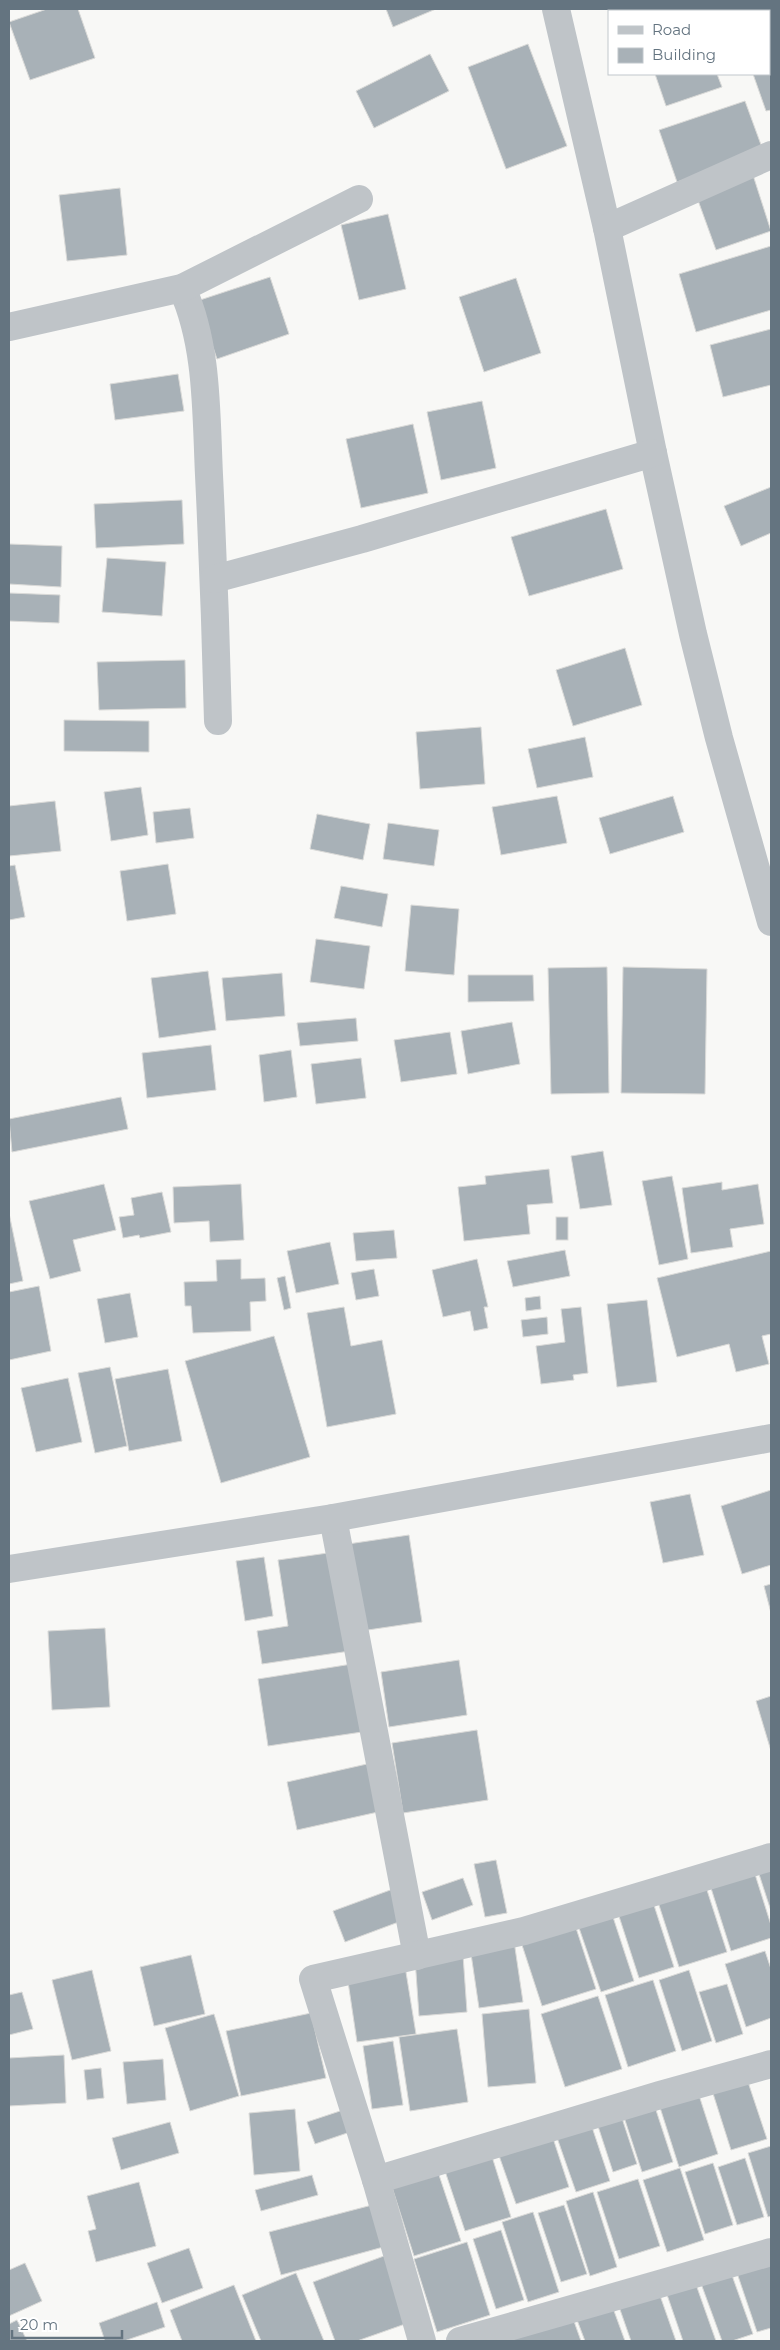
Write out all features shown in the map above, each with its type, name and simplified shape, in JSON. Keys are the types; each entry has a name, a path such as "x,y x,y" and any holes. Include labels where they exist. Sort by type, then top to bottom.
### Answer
{"street":[{"path":"556,9 607,228 653,453 695,643 719,738 771,922"},
{"path":"607,228 771,155"},
{"path":"9,327 40,322 182,288 359,198"},
{"path":"182,288 192,311 196,329 205,395 214,579 218,721"},
{"path":"214,579 653,453"},
{"path":"9,1569 333,1518 771,1438"},
{"path":"333,1518 417,1956"},
{"path":"422,2341 376,2180 313,1979 524,1932 771,1857"},
{"path":"376,2180 660,2095 771,2064"},
{"path":"460,2341 771,2252"}],"building":[{"path":"47,9 78,9 95,58 30,80 9,22"},
{"path":"386,9 436,9 393,27"},
{"path":"718,9 718,10 632,10"},
{"path":"771,9 771,11 770,10 736,10"},
{"path":"770,30 771,110 766,111 753,75 770,75"},
{"path":"528,44 567,146 506,169 468,67"},
{"path":"430,54 449,91 374,128 356,91"},
{"path":"655,75 717,75 722,87 666,106"},
{"path":"745,101 764,153 677,182 659,130"},
{"path":"752,172 771,231 716,250 695,192"},
{"path":"120,188 127,255 67,261 59,195"},
{"path":"388,214 406,289 359,300 341,225"},
{"path":"771,246 771,310 696,332 679,274"},
{"path":"270,277 289,334 217,359 197,301"},
{"path":"516,278 541,353 484,372 459,297"},
{"path":"771,329 771,385 723,397 710,345"},
{"path":"178,374 184,411 115,420 110,384"},
{"path":"482,401 496,468 441,480 427,412"},
{"path":"413,424 428,493 361,508 346,439"},
{"path":"771,487 771,533 741,546 724,506"},
{"path":"182,500 184,544 96,548 94,504"},
{"path":"606,509 623,569 529,596 511,537"},
{"path":"9,544 62,546 61,587 9,584"},
{"path":"107,558 166,562 162,616 102,612"},
{"path":"9,593 60,595 59,623 9,621"},
{"path":"625,648 642,705 573,726 556,670"},
{"path":"185,660 186,708 99,710 97,662"},
{"path":"64,720 149,721 149,752 64,751"},
{"path":"481,727 485,784 420,789 416,732"},
{"path":"585,737 593,777 537,788 528,749"},
{"path":"141,787 148,835 111,841 104,792"},
{"path":"557,796 567,843 501,855 492,807"},
{"path":"673,796 684,832 610,854 599,818"},
{"path":"55,801 61,851 9,856 9,806"},
{"path":"190,808 194,838 156,843 153,812"},
{"path":"317,814 370,824 363,860 310,849"},
{"path":"388,823 439,830 434,866 383,859"},
{"path":"168,864 176,914 127,921 120,871"},
{"path":"15,865 25,917 9,920 9,866"},
{"path":"341,886 388,894 382,927 334,918"},
{"path":"411,905 459,909 454,975 405,971"},
{"path":"316,939 370,946 364,989 310,982"},
{"path":"607,967 609,1093 551,1094 548,968"},
{"path":"623,967 707,969 705,1094 621,1093"},
{"path":"208,971 216,1030 159,1038 151,978"},
{"path":"282,973 285,1016 226,1021 222,978"},
{"path":"468,975 533,975 534,1001 468,1002"},
{"path":"356,1018 358,1041 300,1046 297,1023"},
{"path":"512,1022 520,1064 468,1074 461,1031"},
{"path":"450,1032 457,1074 401,1082 394,1040"},
{"path":"211,1045 216,1090 147,1098 142,1053"},
{"path":"291,1050 297,1097 264,1102 259,1055"},
{"path":"361,1058 366,1098 316,1104 311,1064"},
{"path":"121,1097 128,1129 12,1152 9,1119"},
{"path":"603,1151 612,1205 580,1209 571,1156"},
{"path":"549,1169 553,1203 527,1205 530,1234 464,1241 458,1187 486,1184 485,1176"},
{"path":"672,1176 688,1259 659,1265 642,1181"},
{"path":"722,1182 722,1190 758,1184 764,1224 730,1229 733,1247 691,1253 682,1188"},
{"path":"104,1184 116,1230 73,1240 81,1271 50,1279 29,1201"},
{"path":"241,1184 244,1240 210,1242 209,1221 174,1223 173,1187"},
{"path":"162,1192 171,1232 140,1238 139,1235 123,1238 119,1217 134,1215 131,1198"},
{"path":"9,1213 23,1281 9,1284"},
{"path":"556,1217 568,1217 568,1240 556,1240"},
{"path":"394,1230 397,1258 356,1261 353,1233"},
{"path":"330,1242 339,1284 296,1293 287,1251"},
{"path":"565,1250 570,1276 513,1287 507,1261"},
{"path":"771,1251 771,1334 762,1336 769,1364 736,1372 729,1344 677,1357 657,1278"},
{"path":"241,1259 241,1279 265,1278 266,1301 250,1302 251,1331 193,1333 191,1306 185,1306 184,1282 217,1281 216,1260"},
{"path":"477,1259 488,1307 484,1307 488,1328 474,1331 470,1311 443,1317 432,1270"},
{"path":"374,1269 379,1296 356,1300 351,1273"},
{"path":"285,1276 291,1308 284,1310 277,1278"},
{"path":"39,1286 51,1351 9,1360 9,1292"},
{"path":"130,1293 138,1337 105,1343 97,1299"},
{"path":"540,1296 541,1309 526,1311 525,1298"},
{"path":"647,1300 657,1382 617,1387 607,1304"},
{"path":"344,1307 351,1346 382,1340 396,1414 327,1427 307,1313"},
{"path":"581,1307 588,1373 573,1375 574,1380 541,1384 536,1346 565,1342 561,1309"},
{"path":"547,1317 548,1334 523,1337 521,1320"},
{"path":"274,1336 310,1457 221,1483 185,1361"},
{"path":"110,1367 127,1446 95,1453 78,1373"},
{"path":"168,1369 182,1441 129,1451 115,1379"},
{"path":"68,1378 82,1442 36,1452 21,1388"},
{"path":"771,1490 771,1565 742,1574 721,1506"},
{"path":"690,1494 704,1555 663,1563 650,1502"},
{"path":"409,1535 422,1622 361,1631 348,1544"},
{"path":"335,1552 350,1651 262,1664 257,1631 288,1626 278,1560"},
{"path":"264,1557 273,1616 245,1621 236,1561"},
{"path":"771,1584 771,1613 764,1586"},
{"path":"105,1628 110,1707 52,1710 48,1631"},
{"path":"459,1660 467,1715 389,1727 381,1672"},
{"path":"352,1664 362,1732 268,1746 258,1679"},
{"path":"771,1696 771,1751 756,1701"},
{"path":"477,1730 488,1800 403,1813 392,1743"},
{"path":"367,1764 378,1812 297,1830 287,1782"},
{"path":"496,1860 507,1913 485,1917 474,1864"},
{"path":"771,1860 771,1911 756,1865"},
{"path":"754,1871 771,1925 771,1938 731,1951 710,1885"},
{"path":"463,1878 473,1905 432,1920 422,1892"},
{"path":"705,1884 727,1952 679,1967 657,1899"},
{"path":"393,1889 404,1920 345,1942 333,1911"},
{"path":"651,1896 674,1967 639,1978 616,1907"},
{"path":"611,1911 634,1981 601,1992 577,1922"},
{"path":"576,1928 596,1989 542,2006 522,1945"},
{"path":"514,1941 523,2002 479,2008 470,1947"},
{"path":"765,1951 771,1969 771,2018 746,2027 725,1964"},
{"path":"191,1955 205,2014 154,2026 140,1967"},
{"path":"463,1955 467,2012 419,2016 415,1958"},
{"path":"405,1966 416,2034 357,2042 347,1975"},
{"path":"92,1970 111,2051 72,2060 52,1980"},
{"path":"689,1970 712,2041 682,2051 659,1980"},
{"path":"653,1980 676,2051 628,2067 605,1995"},
{"path":"727,1984 743,2034 716,2043 699,1992"},
{"path":"22,1992 33,2029 9,2035 9,1995"},
{"path":"598,1996 622,2069 565,2087 541,2014"},
{"path":"529,2009 536,2083 488,2087 482,2014"},
{"path":"311,2013 326,2078 241,2096 226,2031"},
{"path":"214,2014 239,2096 190,2111 165,2028"},
{"path":"457,2029 468,2102 410,2111 399,2037"},
{"path":"393,2041 403,2105 372,2109 363,2046"},
{"path":"64,2055 66,2103 9,2106 9,2058"},
{"path":"163,2059 166,2100 127,2104 123,2062"},
{"path":"101,2068 104,2098 87,2100 84,2070"},
{"path":"745,2073 767,2139 731,2150 710,2084"},
{"path":"696,2086 718,2154 679,2167 657,2098"},
{"path":"653,2101 673,2162 642,2172 622,2111"},
{"path":"349,2108 356,2130 315,2144 307,2122"},
{"path":"295,2109 300,2171 254,2175 249,2113"},
{"path":"619,2109 637,2164 613,2172 595,2117"},
{"path":"589,2118 610,2181 576,2192 554,2129"},
{"path":"170,2122 179,2153 121,2170 112,2138"},
{"path":"550,2129 569,2187 516,2204 496,2147"},
{"path":"771,2146 771,2216 768,2217 748,2153"},
{"path":"489,2147 511,2217 465,2231 442,2162"},
{"path":"745,2158 764,2217 737,2225 718,2167"},
{"path":"713,2163 733,2225 705,2234 685,2172"},
{"path":"436,2166 461,2241 414,2256 390,2181"},
{"path":"680,2168 704,2240 667,2252 643,2180"},
{"path":"312,2175 318,2195 261,2211 255,2190"},
{"path":"638,2179 660,2246 619,2259 597,2192"},
{"path":"139,2182 156,2246 96,2262 88,2231 96,2229 87,2196"},
{"path":"593,2192 617,2267 590,2276 566,2201"},
{"path":"376,2204 387,2246 281,2275 269,2232"},
{"path":"564,2205 587,2274 561,2282 538,2213"},
{"path":"533,2212 559,2292 528,2302 502,2222"},
{"path":"501,2230 524,2300 496,2309 473,2239"},
{"path":"467,2242 490,2315 437,2332 414,2259"},
{"path":"189,2248 203,2288 162,2303 147,2263"},
{"path":"384,2256 408,2323 357,2341 335,2341 313,2282"},
{"path":"771,2262 771,2328 757,2332 737,2273"},
{"path":"25,2263 42,2301 9,2316 9,2270"},
{"path":"729,2267 753,2334 732,2341 722,2341 699,2278"},
{"path":"296,2273 324,2341 261,2341 242,2295"},
{"path":"693,2276 716,2341 683,2341 664,2286"},
{"path":"234,2285 256,2341 182,2341 170,2310"},
{"path":"657,2287 676,2341 631,2341 617,2301"},
{"path":"610,2300 625,2341 585,2341 574,2312"},
{"path":"157,2302 165,2327 124,2341 105,2341 99,2323"},
{"path":"570,2310 581,2341 496,2341"},
{"path":"17,2320 27,2341 9,2341 9,2324"}]}
